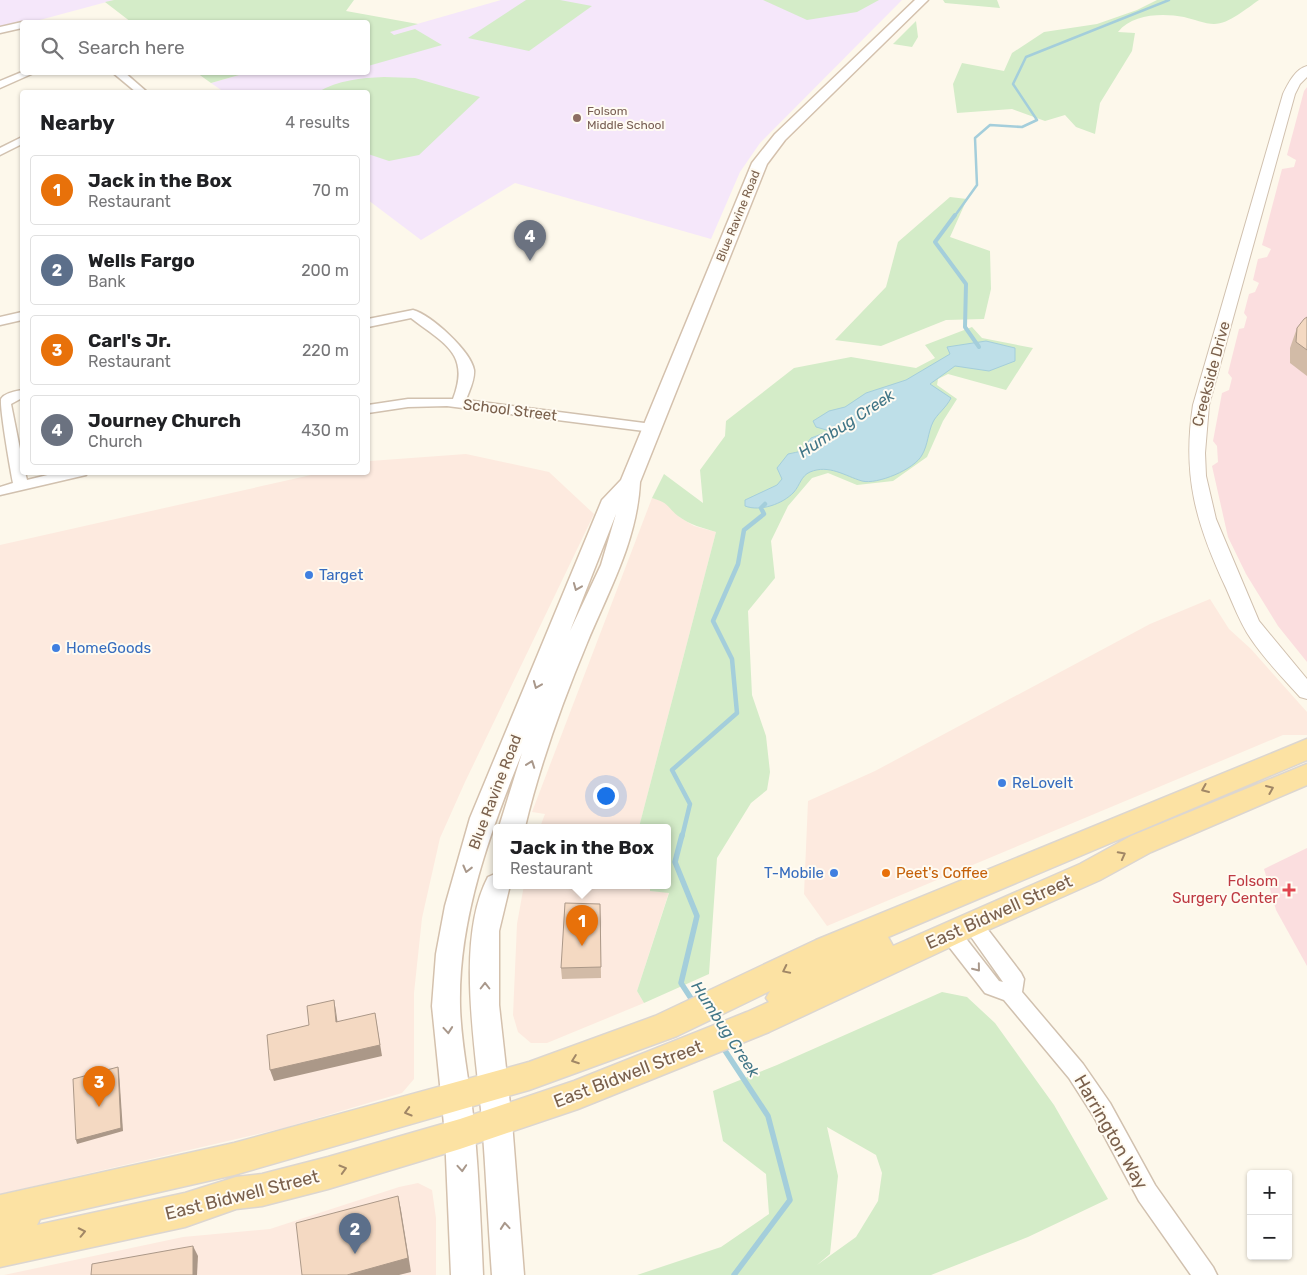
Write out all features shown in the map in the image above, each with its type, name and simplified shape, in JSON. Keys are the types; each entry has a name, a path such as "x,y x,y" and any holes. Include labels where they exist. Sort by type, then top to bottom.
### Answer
{"main road":[{"name":"Blue Ravine Road","path":"513,824 519,796 576,643 622,536 630,503 630,482 760,163 780,137 922,0"},
{"name":"Blue Ravine Road","path":"467,1275 460,1134 446,1006 450,954 458,906 469,861 504,766 612,500 630,482"},
{"path":"602,582 598,566 612,528 603,523"},
{"name":"East Bidwell Street","path":"14,1209 224,1161 529,1076 666,1026 745,990 827,949 1307,748"},
{"path":"503,824 498,810 510,780 504,766"},
{"name":"East Bidwell Street","path":"0,1250 185,1210 236,1193 262,1190 328,1173 498,1122 578,1094 674,1057 749,1025 961,928 1090,872 1141,844 1307,774"},
{"path":"961,928 975,906 1084,859 1106,831"},
{"path":"496,889 485,931 486,1005 498,1122 508,1275"},
{"path":"749,1025 784,996 818,972 939,918 942,911 940,902"},
{"path":"52,1239 52,1225 61,1214 144,1193 189,1179 224,1161"},
{"path":"0,1232 22,1220 14,1209"}],"street":[{"path":"0,30 20,25"},
{"name":"Creekside Drive","path":"1307,70 1294,83 1289,94 1201,405 1196,432 1195,456 1198,487 1206,520 1246,614 1284,666 1307,692"},
{"path":"0,85 24,75"},
{"path":"121,75 140,90"},
{"path":"0,152 20,141"},
{"path":"370,323 413,314 452,345 461,355 467,370 466,382 458,403"},
{"path":"0,320 20,316"},
{"path":"20,395 8,399 4,404 21,486"},
{"name":"School Street","path":"370,408 408,403 458,403 652,428"},
{"path":"0,490 68,475"},
{"name":"Harrington Way","path":"961,928 992,987 1011,994 1076,1071 1102,1110 1147,1193 1205,1275"}],"shaded area":[{"path":"0,0 114,0 40,20 20,20 20,24 0,28"},
{"name":"Folsom Middle School","path":"501,0 902,0 760,143 740,172 711,239 515,183 421,240 370,202 370,90 221,90 211,83 239,75 370,75 370,37"},
{"path":"1307,87 1307,662 1278,626 1246,574 1228,537 1212,466 1218,462 1217,446 1213,441 1222,393 1229,390 1232,378 1228,373 1239,329 1244,328 1247,317 1244,313 1249,294 1255,292 1259,283 1253,280 1258,259 1267,257 1271,249 1262,245 1282,169 1294,167 1296,160 1287,155 1304,91"},
{"path":"466,454 549,472 594,514 440,838 422,918 414,993 414,1079 402,1093 284,1128 0,1194 0,545 311,475 370,475 370,461"},
{"path":"652,498 666,502 678,516 694,526 716,532 640,824 541,824 545,814 532,812"},
{"path":"1210,599 1229,629 1251,649 1307,712 1307,735 1283,735 827,926 804,894 808,801 875,771 1150,624"},
{"name":"Folsom Surgery Center","path":"1307,848 1307,966 1276,910 1264,869"},
{"path":"523,889 650,889 650,891 669,892 637,991 644,1003 547,1043 531,1043 518,1032 513,1015 517,924"},
{"path":"418,1183 432,1190 436,1218 436,1275 4,1275 183,1237 270,1229 399,1187"}],"green space":[{"path":"114,0 354,0 346,11 418,24 390,32 394,35 415,29 442,45 370,65 370,20 128,20 105,2"},
{"path":"526,0 560,0 592,6 529,51 468,38"},
{"path":"763,0 879,0 857,12 807,20"},
{"path":"943,0 997,0 1000,8 945,3"},
{"path":"1157,0 1259,0 1238,15 1220,23 1214,24 1184,17 1157,15 1139,18 1124,26 1118,32 1135,33 1132,51 1100,103 1095,134 1076,127 1065,115 1045,121 1012,109 957,113 953,84 962,63 1004,71 1012,53 1044,32 1097,24 1137,10"},
{"path":"916,21 918,37 912,47 893,44"},
{"path":"200,75 239,75 211,83"},
{"path":"384,77 415,78 480,97 419,155 389,161 370,155 370,90 322,90 342,82"},
{"path":"950,197 967,199 950,237 990,251 991,289 984,319 946,320 881,346 835,340 886,287 898,242"},
{"path":"972,327 982,338 1033,348 1006,390 948,374 938,379 937,385 957,399 943,421 927,457 893,481 857,485 828,473 812,478 788,506 771,541 775,578 748,611 752,695 766,736 770,772 767,790 751,803 717,858 709,974 644,1003 637,991 669,893 650,891 650,889 671,889 671,824 640,824 716,532 687,522 665,503 652,498 664,474 703,503 700,470 725,436 726,421 794,368 851,357 916,368 935,358 925,345"},
{"path":"942,992 967,997 995,1023 1054,1105 1108,1199 1028,1237 931,1275 637,1275 721,1247 769,1214 766,1174 723,1141 713,1091 777,1065","holes":["827,1127 876,1155 882,1173 878,1201 856,1237 817,1265 830,1254 838,1176"]}],"water":[{"path":"986,341 1015,348 1015,361 989,371 955,366 930,384 951,398 933,422 926,447 922,455 912,466 895,475 869,482 830,470 817,470 807,474 794,492 778,503 757,508 745,506 745,500 777,485 782,479 777,468 788,454 803,450 811,438 830,431 816,427 813,421 829,411 845,407 866,393 906,380 950,354 947,347"}],"building":[{"path":"1307,317 1307,350 1296,342 1297,328"},
{"path":"565,903 600,904 601,967 561,968"},
{"path":"334,1000 336,1022 375,1013 380,1045 270,1070 267,1035 309,1025 307,1006"},
{"path":"118,1067 121,1128 76,1140 73,1079"},
{"path":"398,1196 408,1258 347,1275 302,1275 296,1223"},
{"path":"193,1246 193,1275 91,1275 92,1264"}],"waterway":[{"name":"Humbug Creek","path":"954,217 977,185 975,138 990,125 1022,127 1037,120 1013,84 1026,57 1169,0"},
{"name":"Humbug Creek","path":"955,215 935,242 966,284 965,327 979,347"},
{"name":"Humbug Creek","path":"682,837 690,804 672,770 737,713 732,659 713,621 738,564 744,530 764,514 761,508 765,504"},
{"name":"Humbug Creek","path":"682,835 675,862 697,916 681,983 694,1003"},
{"name":"Humbug Creek","path":"722,1046 768,1116 790,1200 734,1275"}],"place":[{"name":"Folsom Middle School","path":"577,118"},
{"name":"Journey Church","path":"530,261"},
{"name":"Target","path":"309,575"},
{"name":"HomeGoods","path":"56,648"},
{"name":"ReLoveIt","path":"1002,783"},
{"name":"T-Mobile","path":"834,873"},
{"name":"Peet's Coffee","path":"886,873"},
{"name":"Folsom Surgery Center","path":"1289,890"},
{"name":"Jack in the Box","path":"582,946"},
{"name":"Carl's Jr.","path":"99,1107"},
{"name":"Wells Fargo","path":"355,1254"}]}
